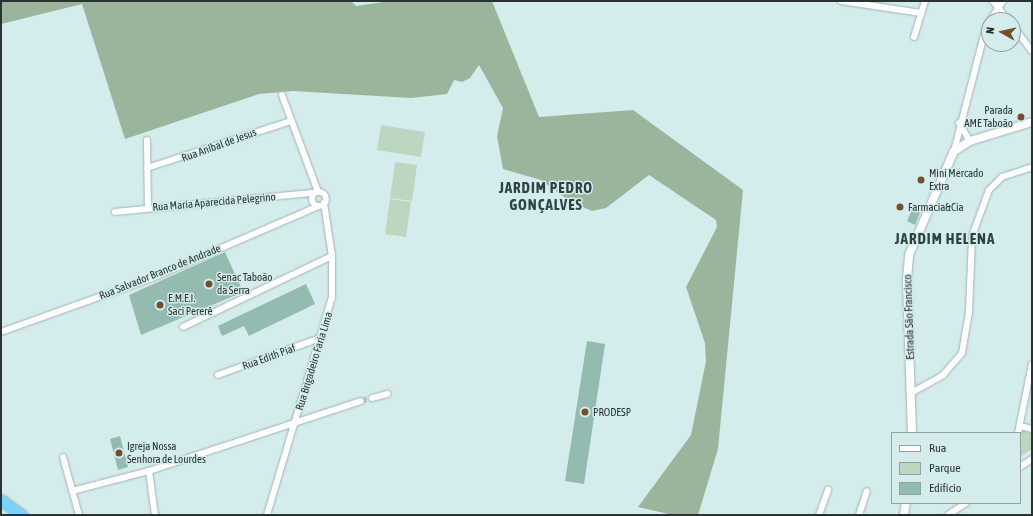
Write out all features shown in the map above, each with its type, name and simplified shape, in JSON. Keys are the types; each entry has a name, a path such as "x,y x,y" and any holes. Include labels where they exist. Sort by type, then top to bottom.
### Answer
{"highway":[{"path":"5,507 22,515"}],"main road":[{"path":"954,151 970,141 1032,122"},
{"name":"Estrada São Francisco","path":"912,432 912,393 907,279 909,254 954,151"},
{"path":"904,515 906,504"}],"street":[{"path":"841,1 921,14"},
{"path":"914,37 925,1"},
{"path":"998,2 1004,12"},
{"path":"954,151 958,123 986,27 998,2"},
{"path":"1021,37 1032,52"},
{"path":"282,95 316,193 312,200 316,207"},
{"name":"Rua Aníbal de Jesus","path":"147,168 291,122"},
{"path":"958,123 970,141"},
{"path":"147,140 148,208"},
{"path":"912,393 943,375 959,360 969,312 972,236 989,190 1002,177 1032,168"},
{"path":"316,193 324,195 324,203"},
{"name":"Rua Maria Aparecida Pelegrino","path":"115,212 316,193"},
{"name":"Rua Salvador Branco de Andrade","path":"1,332 152,278 324,203"},
{"name":"Rua Brigadeiro Faria Lima","path":"267,515 332,297 332,256 324,203"},
{"path":"183,327 332,256"},
{"name":"Rua Edith Piaf","path":"218,375 320,338"},
{"path":"1032,364 1019,430 1032,429"},
{"path":"372,398 387,394"},
{"path":"72,491 149,471 361,401"},
{"path":"64,457 78,515"},
{"path":"1021,466 1032,459"},
{"path":"149,471 155,515"},
{"path":"819,515 828,490"},
{"path":"859,515 867,491"},
{"path":"948,515 964,504"}],"green space":[{"path":"1,1 351,1 356,6 391,1 492,1 539,117 633,110 743,190 718,449 698,515 673,515 638,507 691,435 706,361 705,343 686,287 717,227 716,220 649,175 606,208 592,211 571,202 541,180 503,169 497,136 503,108 479,65 470,78 462,82 454,80 447,94 411,98 293,91 259,94 125,139 82,4 1,24"},
{"path":"381,125 425,132 421,157 377,150"},
{"path":"395,162 417,165 412,201 390,198"},
{"path":"390,199 411,202 406,237 385,234"},
{"path":"1022,430 1032,433 1032,449 1021,456"}],"building":[{"path":"913,207 921,210 915,225 907,221"},
{"path":"225,252 243,292 141,335 129,295"},
{"path":"306,284 315,304 249,336 244,326 222,336 218,326"},
{"name":"PRODESP","path":"587,341 605,344 584,484 565,481"},
{"name":"Igreja Nossa Senhora de Lourdes","path":"120,436 128,467 118,470 110,439"}],"tunnel":[{"path":"361,401 372,398"}],"place":[{"name":"Parada AME Taboão","path":"1021,117"},
{"name":"Mini Mercado Extra","path":"921,180"},
{"name":"Farmacia&Cia","path":"900,207"},
{"name":"Senac Taboão da Serra","path":"209,284"},
{"name":"E.M.E.I. Saci Pererê","path":"160,305"},
{"name":"PRODESP","path":"585,412"},
{"name":"Igreja Nossa Senhora de Lourdes","path":"119,453"}],"district":[{"name":"JARDIM PEDRO GONÇALVES","path":"546,196"},
{"name":"JARDIM HELENA","path":"945,239"}]}
